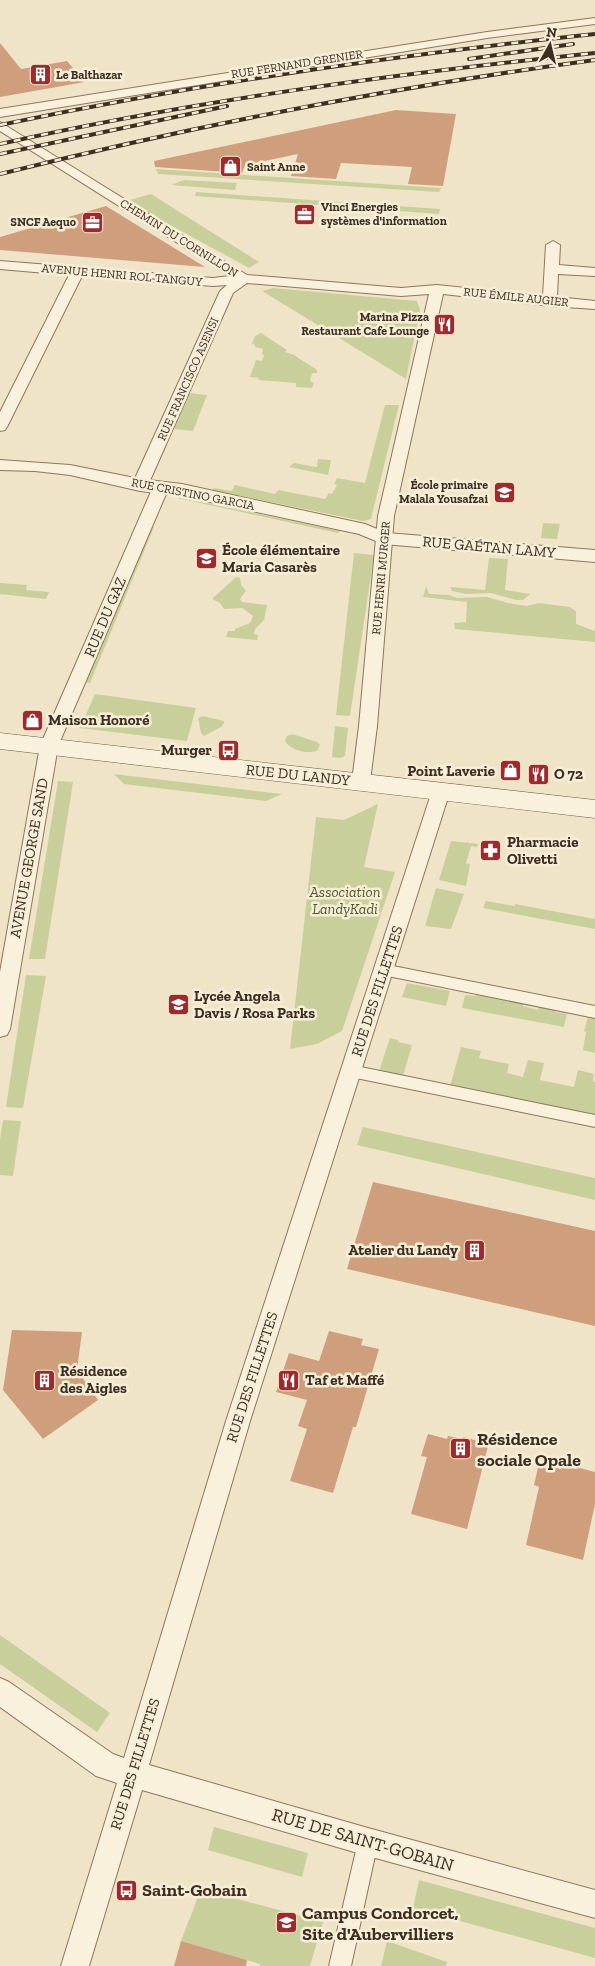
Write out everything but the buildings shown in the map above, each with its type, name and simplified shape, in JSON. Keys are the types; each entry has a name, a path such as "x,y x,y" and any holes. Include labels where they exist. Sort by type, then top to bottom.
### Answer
{"main road":[{"name":"RUE DU LANDY","path":"0,741 595,809"}],"street":[{"name":"RUE FERNAND GRENIER","path":"0,112 458,39 595,21"},
{"name":"CHEMIN DU CORNILLON","path":"0,126 244,279 401,292 437,289"},
{"path":"550,302 553,246"},
{"name":"AVENUE HENRI ROL-TANGUY","path":"0,265 213,282 244,279"},
{"path":"552,269 595,272"},
{"path":"0,427 78,272"},
{"name":"RUE FRANCISCO ASENSI","path":"140,484 227,291 244,279"},
{"name":"RUE ÉMILE AUGIER","path":"437,289 550,302 595,305"},
{"name":"RUE HENRI MURGER","path":"361,781 368,726 383,538 388,507 437,289"},
{"name":"RUE CRISTINO GARCIA","path":"0,465 53,468 161,487 365,530 383,538"},
{"name":"RUE DU GAZ","path":"49,746 161,487"},
{"name":"RUE GAÉTAN LAMY","path":"383,538 595,556"},
{"name":"AVENUE GEORGE SAND","path":"0,1030 49,746"},
{"name":"RUE DES FILLETTES","path":"75,1966 238,1421 441,791"},
{"path":"383,970 595,1012"},
{"path":"351,1071 595,1121"},
{"name":"RUE DE SAINT-GOBAIN","path":"0,1691 106,1766 368,1842 595,1904"},
{"path":"340,1966 368,1842"}],"green space":[{"path":"156,169 441,188 439,192 158,174"},
{"path":"184,180 237,183 235,190 171,185"},
{"path":"196,192 440,209 439,214 195,196"},
{"path":"151,194 259,262 249,268 126,201"},
{"path":"273,288 417,301 420,310 406,379 262,291"},
{"path":"261,333 287,350 285,352 294,355 317,370 317,373 312,373 310,381 314,383 312,388 296,387 296,383 258,380 259,378 250,377 256,360 262,361 264,355 262,354 263,349 252,344 255,336"},
{"path":"189,393 207,395 193,431 174,429"},
{"path":"385,405 399,405 371,519 363,521 212,490 214,488 232,491 235,485 275,494 278,490 325,499 329,493 332,494 337,485 334,484 337,478 365,483"},
{"path":"318,459 331,460 328,475 289,467 294,463 317,467"},
{"path":"178,497 340,531 338,533"},
{"path":"543,523 560,524 557,539 541,538"},
{"path":"149,527 154,527 90,683 84,682"},
{"path":"354,553 374,555 350,716 336,715"},
{"path":"489,558 508,559 505,590 530,594 523,600 516,600 491,593 466,594 452,591 450,587 485,590"},
{"path":"236,577 240,578 241,585 246,591 240,599 242,602 267,605 264,620 255,629 254,634 258,635 257,640 226,637 228,631 235,631 235,629 250,623 253,616 242,608 224,609 220,603 212,599"},
{"path":"0,583 27,585 26,590 49,592 46,599 0,594"},
{"path":"426,586 429,594 449,595 457,598 487,597 527,606 539,603 570,607 576,611 576,624 595,631 595,642 455,629 454,623 466,622 467,602 423,597"},
{"path":"95,694 196,708 187,741 80,728"},
{"path":"203,716 224,721 224,723 221,727 204,736 201,733 198,718"},
{"path":"335,726 348,728 345,756 341,758 332,757"},
{"path":"292,734 317,742 320,745 317,751 304,752 291,747 285,741 287,736"},
{"path":"114,774 282,794 266,801 124,784"},
{"path":"58,781 73,782 45,959 29,959"},
{"name":"Association LandyKadi","path":"378,804 364,867 395,872 342,1031 317,1044 290,1049 316,817 344,820"},
{"path":"451,841 478,844 477,847 471,846 466,863 470,864 466,886 439,880"},
{"path":"436,888 464,894 451,929 425,926"},
{"path":"486,901 515,906 515,904 595,919 595,929 483,908"},
{"path":"26,975 46,976 23,1108 6,1107"},
{"path":"407,983 450,991 446,1006 402,997"},
{"path":"476,994 523,1002 523,1006 538,1010 539,1006 556,1008 555,1012 567,1014 564,1027 462,1008 465,995 475,996"},
{"path":"589,1014 595,1016 595,1053 583,1050 586,1032 584,1031"},
{"path":"390,1038 412,1045 403,1076 379,1071"},
{"path":"461,1047 481,1051 479,1058 509,1064 507,1073 523,1077 528,1060 544,1063 540,1080 574,1087 578,1070 594,1074 595,1117 501,1095 500,1097 450,1086"},
{"path":"3,1120 21,1121 13,1176 0,1175 0,1140"},
{"path":"363,1127 595,1178 595,1200 357,1145"},
{"path":"0,1635 110,1713 97,1732 0,1664"},
{"path":"214,1827 308,1853 302,1877 208,1850"},
{"path":"419,1880 595,1928 595,1958 413,1908"},
{"path":"201,1889 323,1922 310,1966 260,1966 260,1964 181,1941"},
{"path":"387,1941 447,1962 446,1966 381,1966"}],"railway":[{"path":"0,125 148,96 296,72 445,51 595,34"},
{"path":"469,59 573,44"},
{"path":"0,144 74,128 222,101 371,79 595,53"},
{"path":"0,174 148,139 296,109 445,82 595,60"},
{"path":"0,154 227,106"}],"place":[{"name":"Le Balthazar","path":"40,75"},
{"name":"Saint Anne","path":"231,167"},
{"name":"Vinci Energies systèmes d'information","path":"305,214"},
{"name":"SNCF Aequo","path":"92,222"},
{"name":"Marina Pizza Restaurant Cafe Lounge","path":"445,324"},
{"name":"École primaire Malala Yousafzai","path":"504,492"},
{"name":"École élémentaire Maria Casarès","path":"206,559"},
{"name":"Maison Honoré","path":"32,720"},
{"name":"Murger","path":"228,750"},
{"name":"Point Laverie","path":"511,771"},
{"name":"O 72","path":"538,774"},
{"name":"Pharmacie Olivetti","path":"491,851"},
{"name":"Lycée Angela Davis / Rosa Parks","path":"178,1005"},
{"name":"Atelier du Landy","path":"474,1250"},
{"name":"Résidence des Aigles","path":"44,1380"},
{"name":"Taf et Maffé","path":"289,1380"},
{"name":"Résidence sociale Opale","path":"461,1449"},
{"name":"Saint-Gobain","path":"126,1890"},
{"name":"Campus Condorcet, Site d'Aubervilliers","path":"286,1923"}]}
